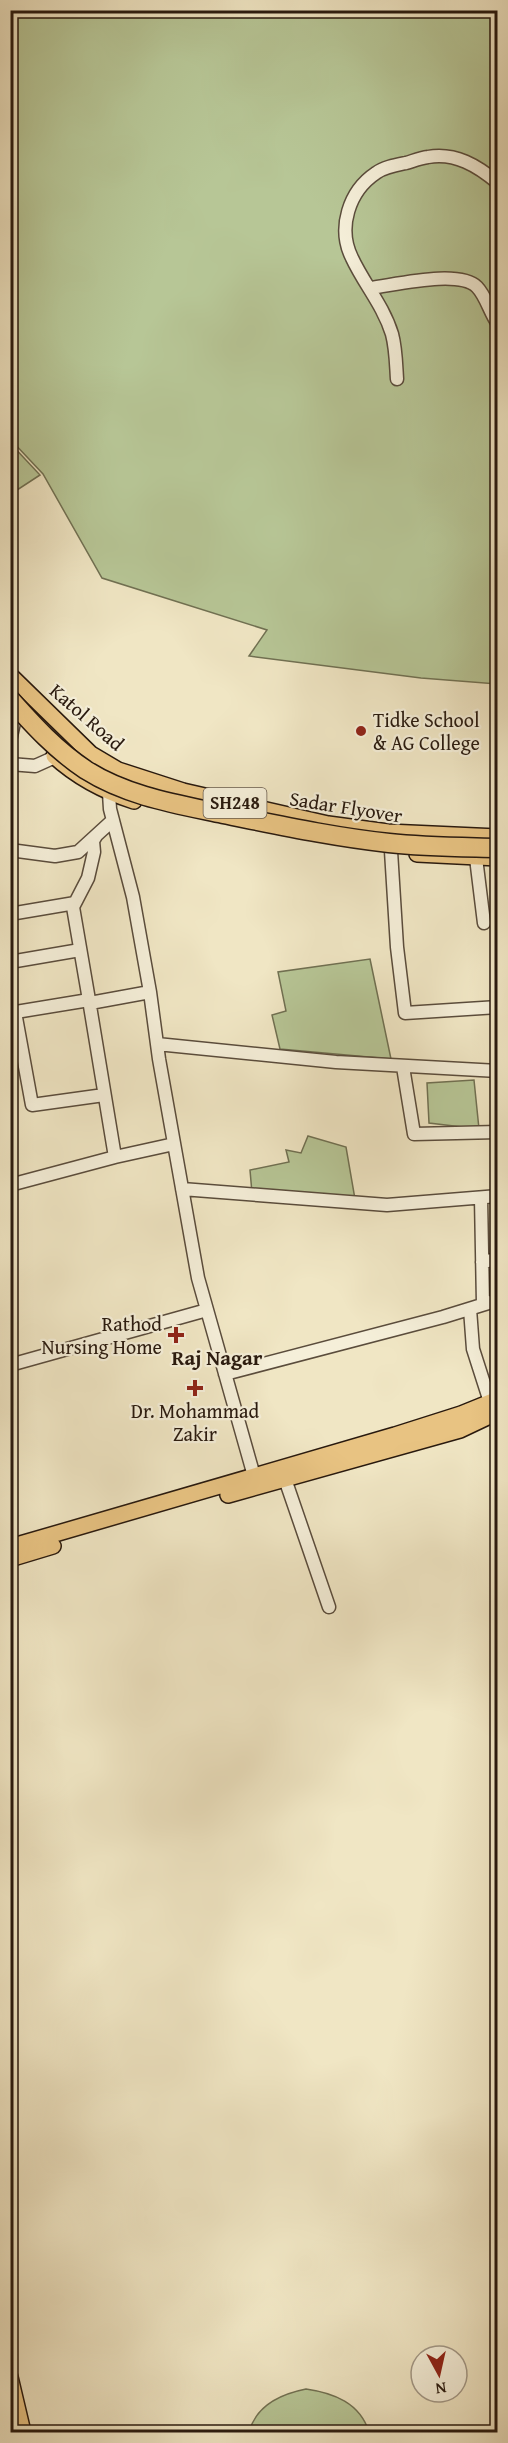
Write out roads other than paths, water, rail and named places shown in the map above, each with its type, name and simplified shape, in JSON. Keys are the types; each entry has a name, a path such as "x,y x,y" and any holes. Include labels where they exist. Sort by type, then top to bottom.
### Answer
{"highway":[{"name":"Sadar Flyover","path":"10,691 41,726 91,766 144,789 306,826 350,833 392,839 498,843"},
{"name":"Sadar Flyover","path":"10,699 52,746 87,771 117,787 144,796 355,839 498,848"},
{"path":"10,2426 12,2433"}],"main road":[{"name":"Katol Road","path":"10,675 91,754 118,770 183,791 328,824 388,832 498,837"},
{"name":"SH248","path":"12,715 78,777 109,793 177,813 350,847 498,858"},
{"path":"10,1547 255,1482 285,1479 460,1430 495,1404"},
{"path":"10,1559 186,1506 255,1482 275,1469 495,1404"},
{"path":"10,2377 23,2433"}],"street":[{"path":"396,379 396,351 392,333 370,288 350,255 347,214 353,196 376,172 428,156 457,158 474,166 498,183"},
{"path":"370,288 441,279 468,281 478,287 498,324"},
{"path":"10,741 12,715"},
{"path":"10,764 35,766 55,757"},
{"path":"118,770 109,793 110,809 133,897 198,1278 255,1482"},
{"path":"10,850 55,856 78,852 113,820"},
{"path":"96,836 93,841 94,852 88,878 73,907 115,1157"},
{"path":"391,851 397,947 405,1013 498,1007"},
{"path":"476,858 484,923"},
{"path":"10,914 75,903"},
{"path":"10,962 80,950"},
{"path":"104,1095 32,1105 13,1013 150,992"},
{"path":"157,1044 403,1067 481,1068 498,1071"},
{"path":"403,1067 414,1134 498,1132"},
{"path":"10,1185 174,1144"},
{"path":"182,1189 387,1205 498,1196"},
{"path":"481,1198 483,1304"},
{"path":"482,1262 498,1259"},
{"path":"225,1374 498,1300"},
{"path":"470,1309 473,1349 495,1404"},
{"path":"10,1365 207,1310"},
{"path":"285,1479 329,1607"}],"place":[{"name":"Tidke School & AG College","path":"361,731"},
{"name":"Rathod Nursing Home","path":"176,1335"},
{"name":"Dr. Mohammad Zakir","path":"195,1388"}],"district":[{"name":"Raj Nagar","path":"217,1358"}]}
